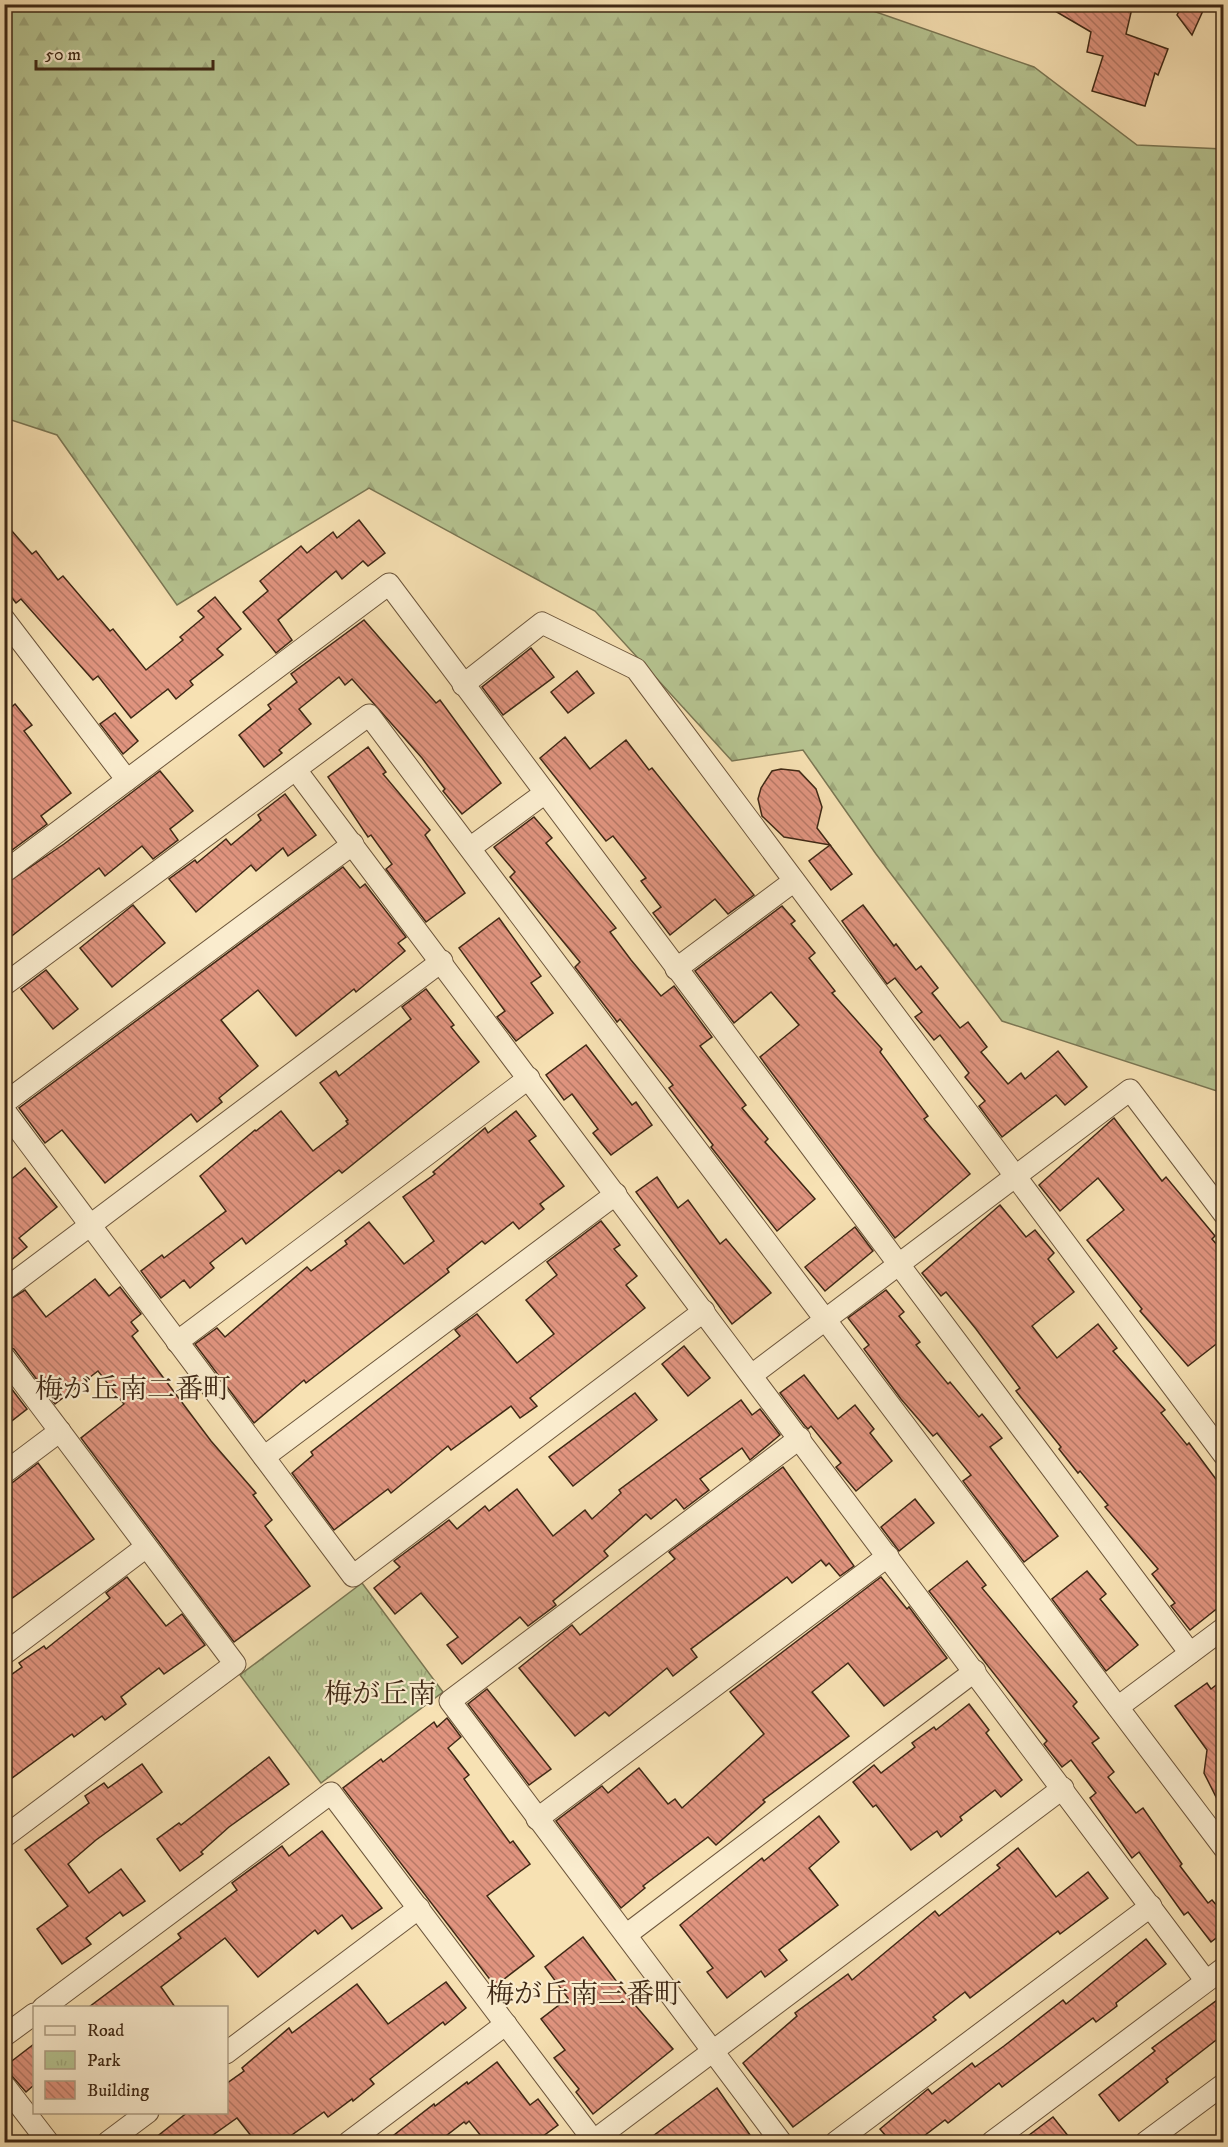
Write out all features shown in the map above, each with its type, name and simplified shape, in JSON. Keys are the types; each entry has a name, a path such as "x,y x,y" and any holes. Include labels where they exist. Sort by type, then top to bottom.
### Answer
{"street":[{"path":"5,870 389,584 1190,1653"},
{"path":"4,619 127,780"},
{"path":"463,685 542,623 636,669 1224,1455"},
{"path":"4,985 369,715 1224,1848"},
{"path":"296,770 530,1078 1206,1981"},
{"path":"470,848 545,793"},
{"path":"4,1103 353,844"},
{"path":"676,969 794,881"},
{"path":"4,1290 442,961"},
{"path":"177,1342 530,1078"},
{"path":"752,1375 1130,1090 1224,1214"},
{"path":"4,1110 353,1576 704,1311"},
{"path":"264,1457 616,1194"},
{"path":"4,1357 235,1664 4,1837"},
{"path":"4,1473 60,1431"},
{"path":"782,2142 450,1701 800,1438"},
{"path":"4,1654 146,1547"},
{"path":"537,1819 888,1556"},
{"path":"1118,1707 1224,1628"},
{"path":"626,1935 975,1671"},
{"path":"44,2006 331,1793 593,2142 1063,1788"},
{"path":"836,2142 1151,1906"},
{"path":"228,2051 419,1908"},
{"path":"992,2142 1224,1968"},
{"path":"4,2036 33,2015"},
{"path":"349,2142 506,2024"},
{"path":"1146,2142 1224,2084"},
{"path":"4,2085 48,2142"},
{"path":"108,2142 145,2114"}],"green space":[{"path":"5,5 856,5 1034,67 1137,145 1223,149 1223,1093 1002,1021 876,854 803,750 732,761 595,611 369,488 177,605 57,435 5,418"},
{"path":"362,1583 443,1692 321,1783 240,1675"}],"building":[{"path":"1043,4 1133,4 1126,34 1168,49 1158,75 1155,73 1145,106 1092,91 1103,56 1087,52 1091,32"},
{"path":"1183,4 1206,4 1192,35 1177,15"},
{"path":"359,520 385,553 368,566 363,561 342,579 336,571 278,620 292,640 276,653 243,612 268,591 260,581 301,546 307,553 333,532 337,538"},
{"path":"4,522 32,554 36,551 58,580 63,576 110,631 113,629 146,670 183,640 180,637 204,617 198,611 215,597 241,629 217,649 223,655 190,681 193,685 176,699 168,689 131,718 98,676 93,680 21,599 16,603 4,588"},
{"path":"364,620 436,703 440,700 501,783 462,814 443,791 445,789 422,758 352,679 345,685 339,677 299,709 311,724 279,750 282,753 264,767 239,735 271,709 268,705 297,682 291,674"},
{"path":"531,648 554,677 503,715 482,687"},
{"path":"577,671 594,693 568,713 551,692"},
{"path":"15,704 32,725 24,731 71,793 41,816 47,824 4,856 4,706 8,710"},
{"path":"115,713 138,741 123,754 100,724"},
{"path":"565,737 590,769 626,740 649,770 652,768 754,895 728,914 715,899 670,935 653,913 661,907 641,881 646,878 613,836 606,841 540,758"},
{"path":"368,747 386,772 383,774 430,830 425,835 465,893 426,922 386,869 392,864 371,835 368,837 328,777"},
{"path":"781,769 799,771 816,789 822,807 817,828 830,845 784,837 762,816 758,799 761,788 772,771"},
{"path":"160,771 193,811 170,829 178,840 153,859 142,846 105,876 99,868 4,942 4,885 64,844"},
{"path":"285,794 316,835 288,856 283,848 256,871 251,865 196,912 169,879 195,860 197,863 226,839 231,845 261,820 258,815"},
{"path":"534,817 552,838 546,843 616,928 610,932 631,960 661,996 674,986 712,1037 700,1046 746,1105 742,1108 768,1139 765,1142 815,1199 777,1231 711,1147 713,1145 669,1088 673,1085 620,1019 617,1022 575,967 580,962 510,877 515,872 494,847"},
{"path":"830,845 852,874 831,890 809,861"},
{"path":"343,867 360,888 365,884 406,937 398,943 405,951 356,992 354,989 296,1036 258,990 221,1020 258,1066 219,1098 222,1102 197,1122 191,1114 105,1183 62,1130 45,1143 19,1108"},
{"path":"133,905 165,943 112,987 80,948"},
{"path":"863,905 894,946 896,944 916,970 921,966 938,988 932,993 960,1028 968,1022 987,1047 981,1052 1008,1084 1021,1073 1025,1079 1058,1051 1087,1087 1065,1105 1056,1095 1002,1137 979,1106 985,1101 965,1077 969,1073 940,1035 934,1040 915,1017 922,1012 895,978 887,984 842,921"},
{"path":"782,906 795,921 791,924 815,953 809,958 835,991 832,993 882,1049 880,1052 928,1116 924,1119 970,1174 895,1238 760,1057 799,1025 771,992 734,1023 695,971"},
{"path":"499,918 541,976 531,983 553,1013 516,1041 497,1017 505,1011 459,948"},
{"path":"46,970 78,1009 53,1029 21,989"},
{"path":"426,989 454,1025 451,1027 479,1062 342,1173 339,1170 246,1244 242,1238 210,1263 214,1268 190,1288 184,1280 161,1298 141,1271 162,1255 164,1258 226,1211 200,1176 281,1111 313,1151 348,1124 346,1121 348,1120 320,1083 336,1071 339,1076 411,1019 402,1007"},
{"path":"586,1045 632,1105 636,1102 652,1125 611,1155 593,1133 598,1129 572,1094 564,1100 546,1075"},
{"path":"516,1111 536,1136 529,1141 564,1186 540,1204 544,1209 519,1229 513,1222 485,1244 482,1241 447,1269 449,1272 306,1383 304,1380 254,1423 195,1344 217,1328 225,1337 307,1267 311,1271 347,1244 345,1241 369,1222 404,1264 434,1241 403,1197 435,1174 433,1172 485,1128 488,1133"},
{"path":"1114,1118 1162,1181 1166,1177 1215,1236 1212,1239 1224,1253 1224,1338 1188,1366 1140,1311 1142,1309 1087,1240 1124,1210 1098,1178 1060,1211 1039,1185"},
{"path":"25,1168 57,1207 19,1238 27,1247 5,1265 9,1270 4,1274 4,1185"},
{"path":"657,1177 678,1208 688,1200 720,1244 726,1239 771,1293 732,1324 636,1192"},
{"path":"1000,1205 1026,1237 1035,1230 1054,1253 1048,1259 1074,1292 1032,1326 1057,1358 1098,1324 1117,1348 1113,1351 1165,1410 1161,1413 1187,1445 1189,1443 1224,1490 1224,1603 1190,1630 1171,1606 1175,1603 1152,1574 1158,1569 1105,1507 1108,1505 1080,1471 1078,1473 1059,1449 1061,1447 1016,1391 1020,1388 976,1329 946,1292 941,1296 922,1273"},
{"path":"601,1221 620,1245 614,1249 637,1276 626,1285 645,1308 530,1398 537,1406 520,1418 511,1406 451,1450 448,1446 391,1493 388,1489 334,1530 292,1473 313,1455 311,1452 460,1336 455,1330 477,1314 517,1363 554,1334 526,1300 557,1275 547,1262"},
{"path":"855,1227 873,1251 825,1291 805,1267"},
{"path":"95,1279 109,1296 120,1287 141,1314 131,1322 138,1331 132,1336 211,1441 256,1493 253,1495 272,1520 265,1526 310,1586 234,1642 81,1438 124,1404 98,1371 55,1404 14,1349 4,1345 4,1303 25,1290 46,1317"},
{"path":"886,1290 904,1312 899,1316 920,1342 916,1345 948,1384 950,1382 979,1417 982,1414 1002,1438 990,1447 1058,1536 1024,1562 963,1481 971,1475 937,1433 933,1436 901,1399 864,1349 869,1345 848,1318"},
{"path":"684,1346 710,1378 688,1396 662,1364"},
{"path":"804,1375 838,1419 855,1405 874,1429 870,1433 892,1461 856,1491 836,1467 841,1463 811,1426 808,1429 805,1426 780,1393"},
{"path":"4,1379 27,1409 4,1427"},
{"path":"635,1393 657,1420 573,1486 549,1457"},
{"path":"741,1400 752,1415 760,1409 780,1435 750,1460 742,1448 700,1479 709,1490 684,1509 676,1499 651,1519 646,1514 604,1551 608,1556 553,1601 556,1605 528,1626 520,1617 462,1664 447,1645 458,1637 421,1593 395,1614 374,1588 400,1567 394,1561 449,1520 457,1529 485,1506 489,1511 517,1489 553,1536 585,1510 592,1519 621,1493 619,1490"},
{"path":"38,1463 94,1539 4,1604 4,1489"},
{"path":"783,1467 854,1566 840,1576 829,1563 826,1566 821,1560 792,1583 787,1577 691,1649 697,1657 673,1676 667,1668 609,1716 605,1712 575,1736 519,1668 572,1625 580,1635 675,1559 669,1552"},
{"path":"915,1499 934,1523 899,1551 881,1527"},
{"path":"967,1561 986,1585 982,1588 1077,1702 1073,1706 1099,1738 1092,1743 1114,1772 1108,1777 1136,1813 1143,1808 1182,1864 1180,1866 1208,1903 1212,1900 1224,1914 1224,1932 1211,1942 1188,1912 1184,1915 1139,1852 1132,1858 1090,1798 1096,1793 1071,1760 1062,1767 1044,1744 1047,1741 929,1591"},
{"path":"1087,1571 1106,1594 1100,1599 1138,1645 1106,1671 1052,1599"},
{"path":"127,1577 166,1626 182,1614 205,1645 164,1674 159,1668 121,1697 126,1704 105,1720 102,1716 74,1737 72,1734 4,1784 4,1680 22,1667 19,1663 44,1646 46,1649 110,1598 106,1593"},
{"path":"881,1577 907,1609 909,1607 947,1658 884,1706 848,1663 812,1692 849,1736 763,1800 765,1802 716,1845 708,1837 643,1886 645,1888 621,1908 556,1821 602,1786 608,1793 639,1768 668,1804 675,1799 682,1808 764,1734 730,1692"},
{"path":"1224,1679 1224,1813 1204,1773 1207,1750 1175,1706 1207,1683 1211,1689"},
{"path":"487,1689 551,1769 529,1785 468,1704"},
{"path":"969,1704 989,1730 986,1733 1022,1780 1001,1797 995,1790 960,1817 962,1820 941,1837 937,1831 911,1850 876,1805 873,1807 853,1782 874,1765 881,1773 915,1747 912,1743 934,1727 936,1730"},
{"path":"447,1718 461,1737 448,1748 469,1775 464,1779 510,1843 513,1841 530,1864 487,1896 534,1956 495,1986 343,1788 381,1759 383,1762 434,1722 437,1727"},
{"path":"269,1757 289,1784 229,1827 201,1852 203,1854 180,1871 157,1839 179,1823 181,1825"},
{"path":"142,1764 162,1792 96,1840 68,1864 89,1893 121,1869 145,1901 123,1916 120,1912 86,1938 91,1944 62,1964 37,1929 68,1906 25,1850 89,1803 85,1796 104,1783 108,1788"},
{"path":"819,1816 839,1842 809,1868 838,1905 779,1950 787,1960 765,1977 761,1971 727,1998 707,1972 713,1968 680,1925 762,1858 764,1861"},
{"path":"322,1831 382,1908 352,1929 342,1915 318,1934 315,1930 258,1977 225,1938 161,1987 174,2006 90,2006 181,1938 178,1934 237,1890 232,1883 282,1846 289,1856"},
{"path":"1018,1848 1056,1897 1088,1872 1108,1898 1060,1934 1058,1931 970,1998 965,1992 933,2017 936,2020 793,2127 743,2063 797,2016 795,2013 848,1974 852,1980 935,1911 939,1916 1000,1868 997,1865"},
{"path":"583,1937 629,1998 673,2049 593,2114 576,2092 579,2089 554,2058 565,2050 541,2019 568,1998 545,1967"},
{"path":"1146,1939 1166,1964 1116,2003 1117,2006 1096,2022 1093,2018 1002,2087 999,2083 948,2123 945,2120 916,2142 891,2142 880,2129 928,2089 932,2094 972,2063 975,2067 1063,2000 1066,2004"},
{"path":"446,1982 466,2008 445,2025 443,2022 370,2079 374,2084 353,2101 352,2099 328,2117 324,2112 282,2142 256,2142 237,2118 203,2142 150,2142 185,2114 228,2114 228,2083 244,2071 242,2068 289,2028 292,2033 357,1984 388,2024"},
{"path":"1224,1995 1224,2034 1166,2079 1168,2082 1119,2121 1099,2095 1155,2051 1152,2048"},
{"path":"33,2045 33,2086 26,2092 4,2067"},
{"path":"497,2062 530,2105 538,2099 558,2125 535,2142 486,2142 469,2121 466,2124 464,2122 438,2142 385,2142 434,2104 435,2106"},
{"path":"717,2088 755,2142 645,2142"},
{"path":"1053,2117 1073,2142 1020,2142"}],"district":[{"name":"梅が丘南二番町","path":"133,1389"},
{"name":"梅が丘南","path":"380,1694"},
{"name":"梅が丘南三番町","path":"584,1994"}]}
